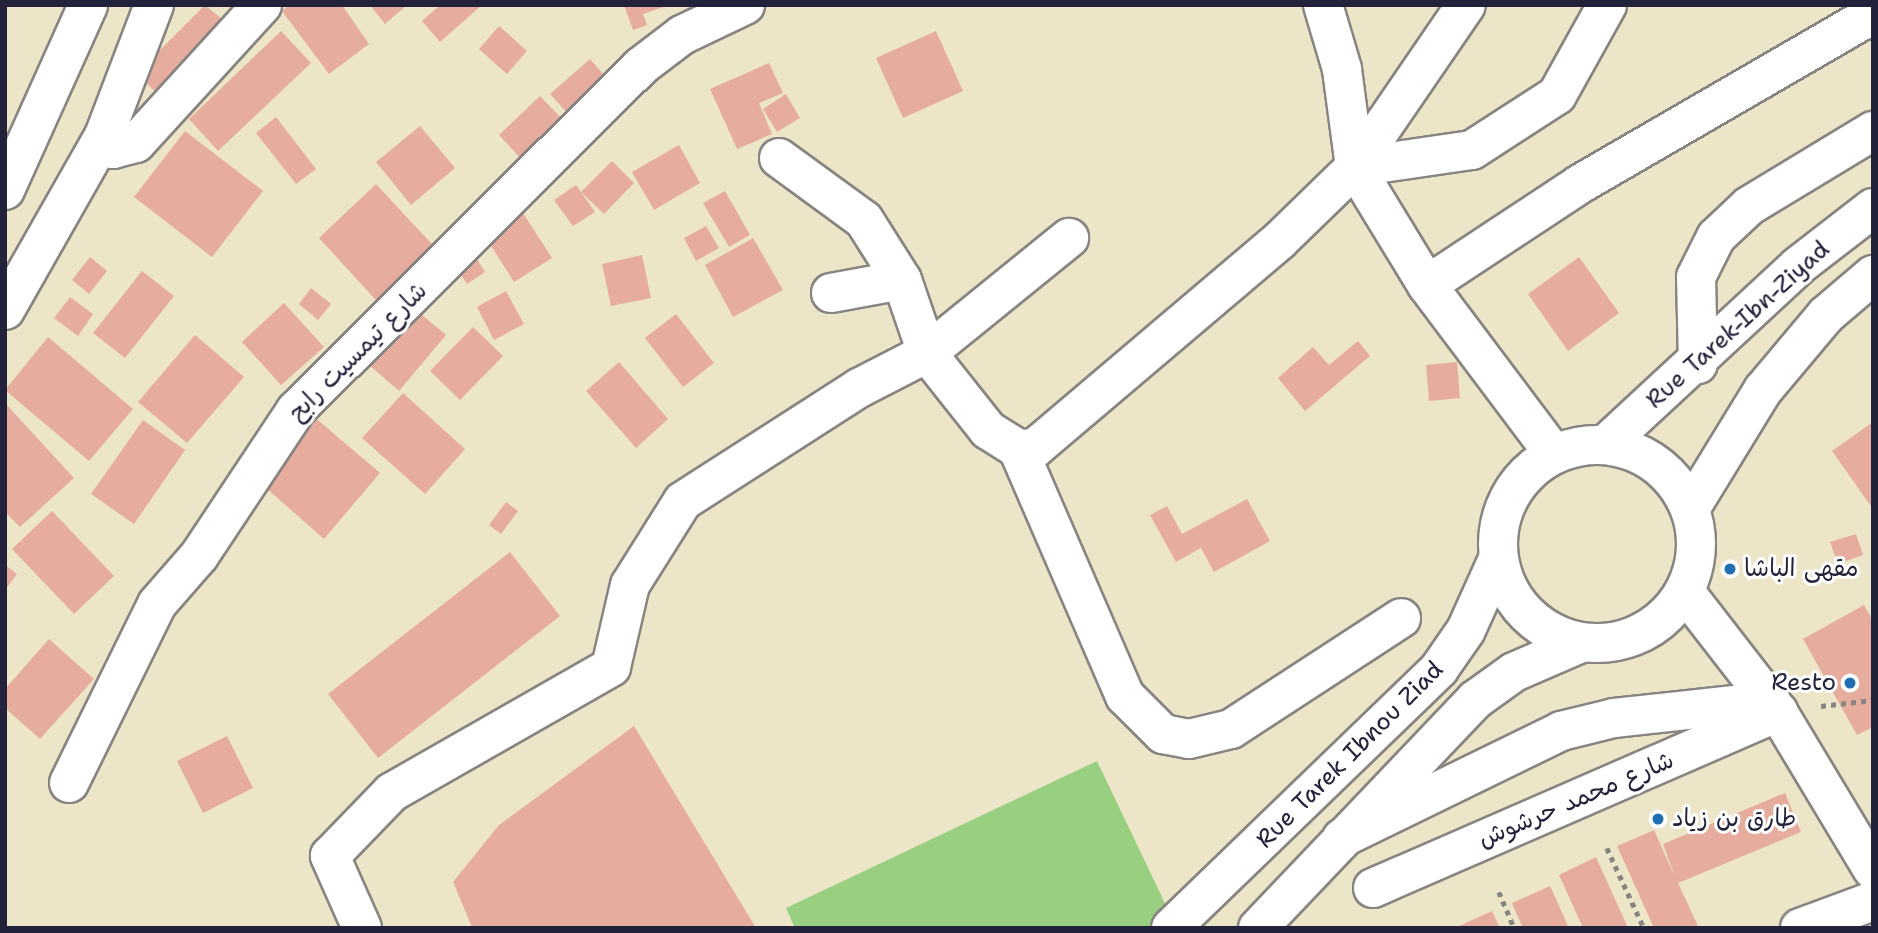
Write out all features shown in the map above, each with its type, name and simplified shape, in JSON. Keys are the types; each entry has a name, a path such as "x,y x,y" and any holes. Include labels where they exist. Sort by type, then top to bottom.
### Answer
{"street":[{"path":"5,190 88,5"},
{"path":"5,310 103,136 154,5"},
{"path":"103,136 113,149 136,143 262,5"},
{"name":"شارع تيمسيت رابح","path":"69,783 157,604 198,555 296,410 640,67 682,35 745,5"},
{"path":"1323,5 1342,69 1355,167 1427,285 1554,454"},
{"path":"1018,449 1049,439 1355,167 1466,5"},
{"path":"1355,167 1472,150 1557,95 1607,5"},
{"path":"1427,285 1580,184 1873,14"},
{"path":"1698,364 1696,277 1716,237 1749,206 1873,131"},
{"path":"779,158 864,220 902,280 927,353 988,430 1018,449 1125,696 1163,734 1189,739 1231,729 1401,618"},
{"name":"Rue Tarek-Ibn-Ziyad","path":"1605,445 1698,364 1798,266 1873,208"},
{"path":"362,928 330,856 392,792 611,667 630,585 683,501 859,388 927,353 1069,238"},
{"path":"1690,509 1763,390 1826,315 1873,275"},
{"path":"831,293 902,280"},
{"path":"1605,445 1657,465 1690,509 1696,551 1685,592 1666,616 1641,634 1581,643 1526,614 1508,589 1498,559 1498,527 1509,497 1528,472 1554,454 1605,445"},
{"name":"Rue Tarek Ibnou Ziad","path":"1171,928 1439,669 1466,629 1498,559"},
{"path":"1685,592 1775,706 1873,870"},
{"name":"Rue Tarek Ibnou Ziad","path":"1258,928 1475,700 1514,672 1581,643"},
{"path":"1342,838 1561,731 1614,718 1775,706"},
{"name":"شارع محمد حرشوش","path":"1373,888 1775,706"},
{"path":"1800,928 1873,901"}],"path":[{"path":"1607,848 1644,928"},
{"path":"1499,892 1514,928"}],"green space":[{"path":"1097,761 1172,918 1151,928 795,928 786,908"}],"building":[{"path":"205,5 234,29 163,100 137,73"},
{"path":"290,5 342,5 369,44 329,74 282,11"},
{"path":"370,5 407,5 385,24"},
{"path":"440,5 482,5 440,42 422,21"},
{"path":"624,5 666,6 643,14 647,25 633,30"},
{"path":"499,26 527,51 507,74 479,49"},
{"path":"281,31 311,63 218,151 189,119"},
{"path":"936,31 963,91 903,118 876,58"},
{"path":"590,59 611,83 571,117 550,94"},
{"path":"769,63 783,93 759,103 772,134 737,149 710,89"},
{"path":"786,94 800,118 777,132 763,109"},
{"path":"540,96 569,126 527,165 499,135"},
{"path":"276,117 316,169 296,184 256,133"},
{"path":"420,126 455,168 411,205 376,162"},
{"path":"185,131 263,191 212,257 134,197"},
{"path":"679,145 700,183 654,210 632,172"},
{"path":"612,161 634,183 604,214 581,192"},
{"path":"376,184 443,256 385,310 319,238"},
{"path":"576,185 595,212 573,226 554,200"},
{"path":"725,191 750,235 729,247 703,203"},
{"path":"521,210 552,258 514,282 483,233"},
{"path":"706,226 719,248 696,261 684,238"},
{"path":"753,238 783,290 733,317 705,265"},
{"path":"642,255 651,298 611,306 602,264"},
{"path":"475,256 485,272 467,284 457,268"},
{"path":"90,257 107,271 89,294 72,280"},
{"path":"1579,257 1619,313 1568,351 1528,294"},
{"path":"142,271 174,296 125,358 93,333"},
{"path":"311,288 331,304 318,320 299,304"},
{"path":"506,291 524,324 494,340 477,307"},
{"path":"70,297 93,314 78,336 54,318"},
{"path":"284,303 324,347 281,385 242,342"},
{"path":"416,310 446,335 399,391 369,365"},
{"path":"676,314 714,363 683,387 645,338"},
{"path":"473,327 503,356 460,400 430,371"},
{"path":"195,335 244,377 187,443 138,402"},
{"path":"48,337 133,409 89,461 5,390"},
{"path":"1358,341 1370,356 1305,411 1278,378 1313,347 1329,365"},
{"path":"619,362 668,419 636,448 586,391"},
{"path":"1457,362 1460,398 1429,401 1426,365"},
{"path":"403,393 465,449 425,494 362,438"},
{"path":"5,403 74,478 20,527 5,512"},
{"path":"312,415 380,473 324,539 257,480"},
{"path":"143,420 185,450 134,524 91,494"},
{"path":"1873,422 1873,509 1832,451"},
{"path":"1247,499 1270,541 1214,572 1201,548 1176,562 1150,515 1167,506 1182,534"},
{"path":"506,502 518,511 501,534 489,525"},
{"path":"52,511 114,576 74,614 12,549"},
{"path":"1856,534 1863,555 1838,564 1830,542"},
{"path":"510,552 560,616 378,758 328,694"},
{"path":"5,565 17,574 5,590"},
{"name":"Resto","path":"1864,605 1873,621 1873,727 1857,735 1803,639"},
{"path":"49,639 94,679 40,739 5,708 5,689"},
{"path":"634,726 756,928 472,927 453,882 499,825"},
{"path":"227,736 253,788 203,813 177,761"},
{"path":"1785,793 1801,832 1678,883 1699,928 1654,928 1617,846 1654,830 1675,877 1663,844"},
{"path":"1596,857 1628,928 1583,928 1559,875"},
{"path":"1550,886 1569,928 1523,928 1512,903"},
{"path":"1492,911 1500,928 1455,928"}],"place":[{"name":"مقهى الباشا","path":"1730,569"},
{"name":"Resto","path":"1850,683"},
{"name":"طارق بن زياد","path":"1658,819"}]}
